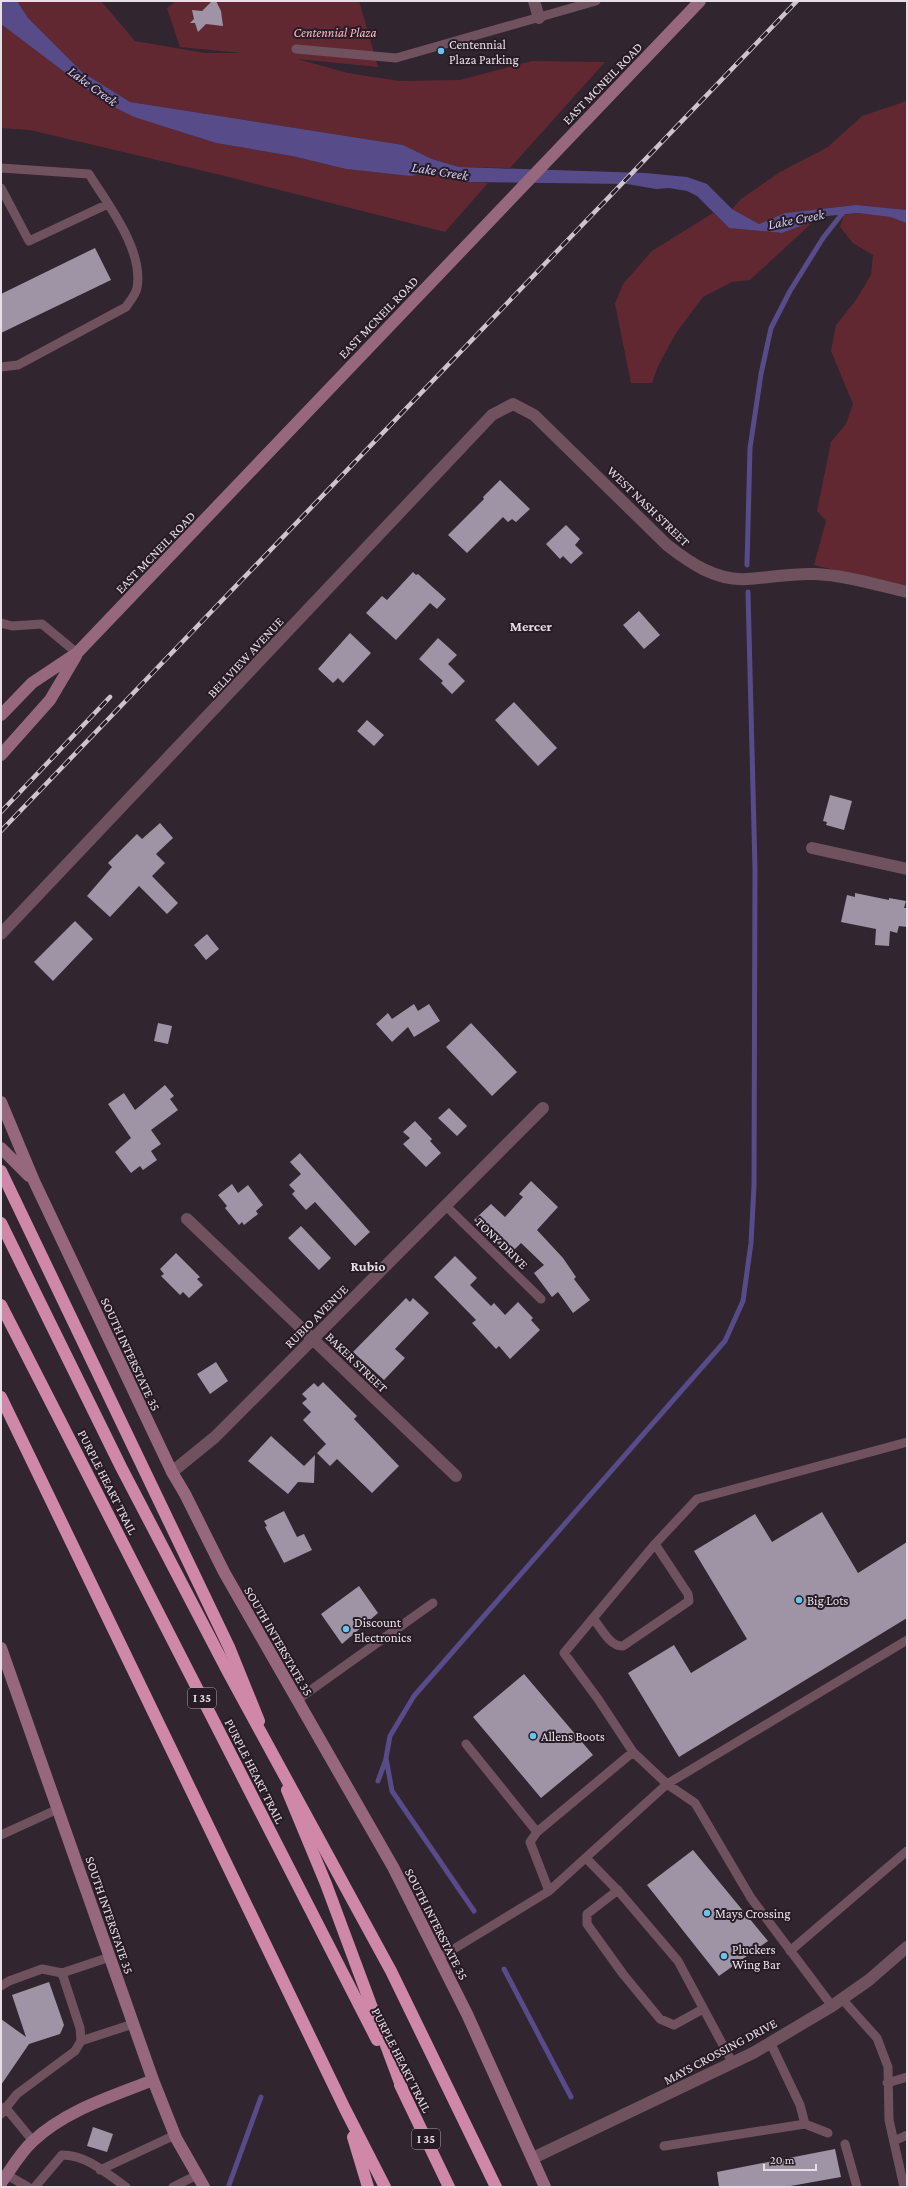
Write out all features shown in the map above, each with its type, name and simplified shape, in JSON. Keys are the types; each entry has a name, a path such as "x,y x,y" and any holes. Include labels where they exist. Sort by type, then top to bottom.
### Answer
{"highway":[{"path":"1,1171 230,1648 326,1884 403,2091"},
{"path":"1,1223 125,1474 228,1672 391,1971 496,2187"},
{"name":"PURPLE HEART TRAIL","path":"1,1305 403,2091 449,2187"},
{"path":"1,1397 345,2109 385,2187"},
{"path":"345,2109 368,2187"}],"main road":[{"name":"EAST MCNEIL ROAD","path":"1,715 32,683 77,653 700,1"},
{"name":"EAST MCNEIL ROAD","path":"1,755 50,700 77,653"},
{"name":"SOUTH INTERSTATE 35","path":"1,1102 34,1181 172,1472 185,1494 224,1572 393,1867 467,2014 545,2187"},
{"path":"1,1148 34,1181"},
{"name":"SOUTH INTERSTATE 35","path":"1,1648 153,2080 175,2135 204,2187"},
{"path":"4,2179 33,2141 55,2123 79,2109 153,2080"}],"street":[{"path":"534,1 539,18"},
{"name":"WEST NASH STREET","path":"513,404 534,415 667,545 685,560 704,570 729,578 745,579 815,574 854,580 907,592"},
{"name":"BELLVIEW AVENUE","path":"1,934 492,415 513,404"},
{"path":"812,848 907,869"},
{"name":"RUBIO AVENUE","path":"172,1472 215,1437 543,1108"},
{"name":"BAKER STREET","path":"187,1219 456,1476"},
{"name":"MAYS CROSSING DRIVE","path":"533,2158 732,2062 770,2042 837,2003 869,1980 907,1947"}],"lane":[{"path":"296,49 396,58 596,1"},
{"path":"1,168 89,174 124,229 137,268 137,289 126,307 18,365 1,367"},
{"path":"1,188 29,241 108,204"},
{"path":"1,623 12,626 42,624 77,653"},
{"name":"TONY DRIVE","path":"446,1206 541,1299"},
{"path":"904,2187 889,2120 887,2083 888,2068 878,2038 837,2003 790,1950 751,1898 695,1803 668,1784 632,1752 598,1699 564,1653 655,1544 697,1499 907,1442"},
{"path":"593,1618 612,1643 618,1646 623,1646 689,1601 688,1594 655,1544"},
{"path":"297,1700 433,1603"},
{"path":"439,1958 549,1891 668,1784 907,1640"},
{"path":"466,1744 537,1832"},
{"path":"549,1891 530,1842 537,1832 632,1752"},
{"path":"1,1835 58,1809"},
{"path":"790,1950 907,1851"},
{"path":"586,1858 618,1890 678,1960 732,2062"},
{"path":"618,1890 587,1914 587,1924 623,1974 660,2019 674,2025 703,2009"},
{"path":"1,1986 9,1980 42,1969 62,1973 110,1957"},
{"path":"62,1973 80,2028 81,2042"},
{"path":"33,2141 3,2110 17,2094 74,2051 81,2042 133,2024"},
{"path":"770,2042 800,2105 805,2124"},
{"path":"887,2083 907,2077"},
{"path":"664,2146 805,2124 828,2133"},
{"path":"100,2170 175,2135"},
{"path":"894,2141 907,2135"},
{"path":"845,2144 857,2187"},
{"path":"35,2187 62,2156 74,2155 85,2159 126,2187"},
{"path":"173,2187 197,2175"},
{"path":"4,2179 28,2187"}],"green space":[{"name":"Centennial Plaza","path":"17,1 101,1 135,41 205,53 241,53 180,47 167,8 176,1 359,1 378,67 297,59 348,73 399,81 460,80 532,61 605,62 510,168 459,167 432,159 403,145 130,102 82,72 28,18"},
{"path":"1,24 104,102 134,117 216,143 292,156 346,169 410,176 430,173 467,182 488,183 445,232 225,176 30,130 1,128"},
{"path":"907,101 907,210 856,205 785,213 759,224 732,209 741,199 780,172 828,147 862,116"},
{"path":"713,213 729,228 782,233 814,221 750,280 732,282 703,297 676,333 658,366 652,383 631,383 615,304 623,284 652,251"},
{"path":"858,213 890,217 907,223 907,588 814,565 826,521 817,511 831,442 846,424 853,404 831,351 836,325 856,300 871,275 873,255 853,243 840,227 844,215"}],"water":[{"name":"Lake Creek","path":"1,1 17,1 28,18 82,72 130,102 403,145 432,159 459,167 645,173 687,177 707,184 732,209 759,224 785,213 856,205 907,210 907,223 890,217 858,213 827,216 782,233 729,228 697,196 687,191 669,188 656,189 627,184 467,182 430,173 410,176 346,169 292,156 216,143 134,117 104,102 1,24"}],"building":[{"path":"212,1 216,1 221,11 223,26 206,24 198,32 195,23 190,23 194,19 192,10 202,11"},
{"path":"95,248 111,280 1,333 1,294"},
{"path":"500,480 530,509 516,522 512,519 508,522 503,517 467,553 448,535 484,499 483,497"},
{"path":"566,525 580,539 575,545 583,553 571,564 563,556 560,559 546,544"},
{"path":"413,572 416,575 418,574 446,599 437,609 430,603 396,640 366,613 382,596 387,600"},
{"path":"639,611 660,635 644,649 623,625"},
{"path":"350,633 371,653 343,683 338,678 333,683 318,669"},
{"path":"438,638 457,655 448,664 465,681 452,694 441,683 443,681 419,659"},
{"path":"514,702 557,748 538,766 495,720"},
{"path":"367,720 384,735 374,746 357,731"},
{"path":"830,795 852,801 844,830 826,825 827,822 823,821"},
{"path":"160,823 173,838 156,854 165,863 152,876 178,903 167,914 139,886 110,917 87,896 112,867 108,863 137,834 142,839"},
{"path":"855,893 889,900 889,898 906,901 904,908 907,908 907,927 899,926 897,933 890,931 889,946 875,945 876,929 841,922 847,895 855,897"},
{"path":"75,921 93,939 53,981 34,962"},
{"path":"207,934 219,949 206,960 194,945"},
{"path":"414,1004 418,1011 429,1004 440,1021 414,1037 408,1027 392,1042 376,1024 388,1013 392,1019"},
{"path":"158,1023 172,1026 168,1044 154,1041"},
{"path":"471,1023 517,1072 492,1096 446,1047"},
{"path":"165,1085 174,1096 170,1099 178,1110 151,1130 161,1144 151,1151 157,1160 143,1170 140,1166 131,1173 115,1152 131,1138 108,1104 124,1093 135,1110"},
{"path":"449,1108 467,1126 457,1136 438,1118"},
{"path":"415,1121 432,1139 430,1141 441,1153 426,1167 403,1144 410,1138 403,1132"},
{"path":"300,1153 370,1232 355,1246 315,1202 306,1210 292,1194 295,1191 289,1185 301,1174 290,1162"},
{"path":"531,1181 558,1207 537,1230 563,1258 576,1277 574,1279 590,1300 573,1313 558,1292 552,1297 534,1273 544,1265 521,1243 509,1255 474,1220 491,1204 505,1217 523,1197 519,1194"},
{"path":"232,1184 238,1193 248,1185 263,1205 256,1211 258,1214 244,1225 242,1222 239,1225 225,1208 227,1206 218,1195"},
{"path":"301,1226 331,1258 319,1270 288,1238"},
{"path":"176,1253 200,1277 197,1279 203,1285 189,1298 183,1292 180,1295 161,1276 164,1274 160,1269"},
{"path":"455,1256 477,1278 470,1285 491,1306 494,1303 505,1315 518,1302 533,1318 531,1320 540,1330 510,1359 499,1346 496,1349 472,1323 476,1320 434,1277"},
{"path":"406,1298 410,1302 413,1298 429,1313 395,1349 405,1358 384,1380 353,1352"},
{"path":"216,1362 228,1381 210,1394 197,1374"},
{"path":"323,1382 357,1416 354,1419 399,1466 372,1493 337,1459 330,1466 317,1453 326,1444 303,1420 311,1412 302,1403 307,1399 302,1394 314,1383 318,1387"},
{"path":"271,1436 304,1466 315,1455 314,1483 298,1482 288,1494 248,1461"},
{"path":"284,1511 297,1537 304,1534 312,1550 284,1563 265,1527 267,1526 264,1521"},
{"name":"Big Lots","path":"822,1512 858,1573 907,1542 907,1618 679,1757 628,1673 674,1645 691,1673 747,1639 694,1551 755,1514 772,1542"},
{"name":"Discount Electronics","path":"359,1586 378,1613 342,1644 321,1614"},
{"name":"Allens Boots","path":"524,1674 593,1755 541,1798 473,1717"},
{"name":"Mays Crossing","path":"693,1850 768,1941 719,1976 647,1885"},
{"path":"49,1982 64,2025 60,2034 29,2044 1,2085 1,2019 26,2037 12,1995"},
{"path":"93,2127 113,2134 107,2152 87,2146"},
{"path":"835,2149 841,2177 785,2187 719,2187 717,2172"}],"waterway":[{"path":"747,565 750,448 761,374 771,328 790,291 823,238 845,210"},
{"path":"474,1911 392,1791 386,1758 390,1736 414,1696 725,1341 743,1301 751,1243 754,1186 755,868 748,592"},
{"path":"378,1781 386,1759"},
{"path":"504,1969 571,2097"},
{"path":"229,2185 261,2097"}],"railway":[{"path":"1,831 797,1"},
{"path":"1,812 110,697"}],"place":[{"name":"Centennial Plaza Parking","path":"441,51"},
{"name":"Big Lots","path":"799,1600"},
{"name":"Discount Electronics","path":"346,1629"},
{"name":"Allens Boots","path":"533,1736"},
{"name":"Mays Crossing","path":"707,1913"},
{"name":"Pluckers Wing Bar","path":"724,1956"}],"district":[{"name":"Mercer","path":"531,626"},
{"name":"Rubio","path":"368,1266"}]}
